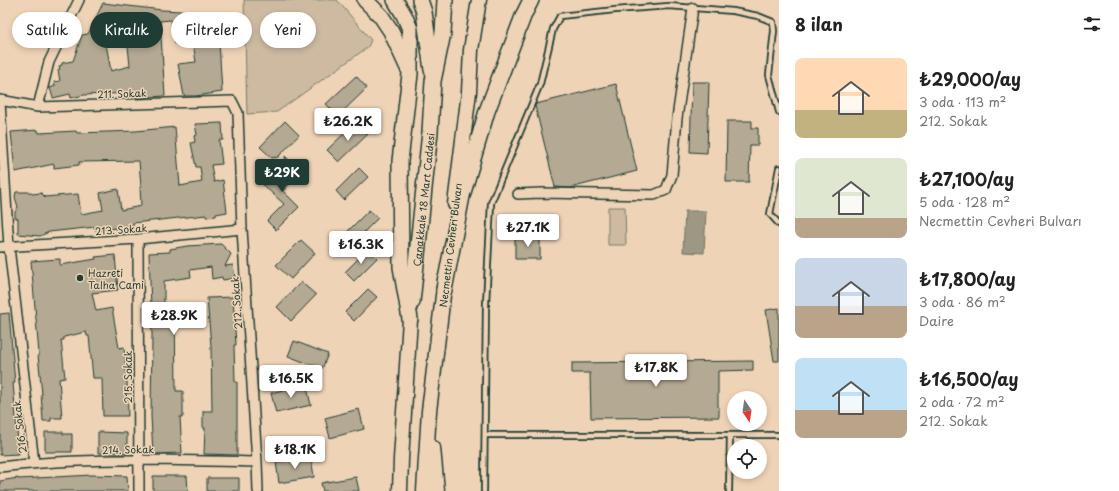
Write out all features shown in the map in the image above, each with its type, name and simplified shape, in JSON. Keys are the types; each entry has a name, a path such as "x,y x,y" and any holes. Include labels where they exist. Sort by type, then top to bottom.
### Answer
{"highway":[{"path":"365,0 381,16 391,31 410,74"},
{"path":"395,0 410,29 410,74 400,160 400,267 410,319"},
{"path":"420,0 424,12 433,81"},
{"path":"433,81 443,33 445,0"},
{"path":"444,290 462,196 486,111 524,14 531,0"},
{"name":"Çanakkale 18 Mart Caddesi","path":"410,319 430,132 433,81"}],"main road":[{"name":"Necmettin Cevheri Bulvarı","path":"424,491 429,411 465,127 471,50 479,0"},
{"path":"400,491 410,319"},
{"path":"429,411 438,491"},
{"path":"393,491 401,459"}],"street":[{"path":"38,107 49,62 79,0"},
{"path":"518,194 654,195 666,190 672,175 677,118 693,8"},
{"name":"211. Sokak","path":"0,101 38,107 232,101 238,113"},
{"name":"216. Sokak","path":"0,101 5,247 34,463"},
{"name":"212. Sokak","path":"238,113 242,229 258,491"},
{"name":"213. Sokak","path":"5,247 138,239 242,229"},
{"name":"215. Sokak","path":"138,239 139,491"},
{"name":"214. Sokak","path":"0,467 34,463 139,460 257,462"}],"lane":[{"path":"484,491 486,304 491,203 540,84 553,29 560,16 669,6 733,11 758,16 773,22 774,31 769,75 779,112"},
{"path":"779,168 770,214 779,224"},
{"path":"485,435 779,435"},
{"path":"729,491 730,435"}],"shaded area":[{"path":"244,0 337,0 371,40 368,47 277,112 247,114 245,48 252,48 252,12 244,12"},
{"path":"608,207 625,207 626,245 608,245"},
{"path":"685,211 706,211 704,253 683,252"}],"building":[{"path":"103,3 162,10 199,12 171,12 171,20 163,21 163,12 99,12"},
{"path":"90,30 90,48 107,48 111,71 130,66 128,48 162,48 165,96 133,98 132,93 84,95 71,98 70,94 53,98 50,88 55,86 54,82 60,81 58,70 60,69 59,66 62,65 62,63 73,61 78,48 82,48 82,35 88,34"},
{"path":"194,48 219,48 222,92 196,96 184,96 178,64 196,62"},
{"path":"356,76 367,88 338,116 326,104"},
{"path":"692,82 709,82 707,153 690,152"},
{"path":"616,84 637,171 570,188 555,187 535,106 536,104"},
{"path":"285,121 299,135 278,157 272,158 260,147"},
{"path":"727,121 752,121 752,128 758,128 758,145 750,145 749,182 726,182"},
{"path":"356,122 368,134 339,162 327,150"},
{"path":"222,123 223,140 219,140 222,164 211,165 214,182 223,180 227,212 216,214 216,216 206,217 206,215 133,223 133,226 96,231 95,227 49,232 40,236 18,234 18,219 15,217 15,212 18,207 15,197 16,192 31,192 32,194 41,193 45,197 78,194 81,214 103,210 100,193 118,189 121,210 141,206 141,187 139,161 79,162 79,165 54,168 54,164 15,172 11,132 38,130 39,133 76,131 77,133 136,131 175,127 180,186 202,182 200,167 196,167 191,143 195,142 194,136 197,135 195,124"},
{"path":"285,156 301,172 283,191 299,207 276,230 267,221 284,204 262,184 273,173 287,171"},
{"path":"359,168 368,177 344,200 336,191"},
{"path":"369,210 378,218 354,242 346,233"},
{"path":"515,236 540,236 540,259 515,259"},
{"path":"301,240 315,253 291,279 276,265"},
{"path":"221,244 231,254 225,266 233,265 235,278 223,280 222,277 212,279 211,267 190,270 191,277 164,281 164,305 175,305 176,391 183,391 183,417 180,417 182,453 153,454 151,416 152,335 149,253 170,252 170,249 187,246"},
{"path":"368,249 377,258 354,281 345,272"},
{"path":"115,255 118,290 92,293 96,311 112,308 119,348 124,347 128,416 103,416 102,378 93,378 89,336 87,336 86,332 64,337 64,340 61,340 65,378 59,379 62,418 51,418 51,421 43,421 31,261 60,259 60,265 96,259 95,257"},
{"path":"301,282 316,295 291,321 277,307"},
{"path":"368,289 377,297 354,321 345,312"},
{"path":"233,297 236,345 234,345 235,382 237,382 237,455 204,454 205,428 203,428 203,411 212,411 211,346 207,298"},
{"path":"779,308 779,361 774,361 766,310"},
{"path":"9,313 19,454 0,455 0,314"},
{"path":"294,341 328,354 322,369 288,356"},
{"path":"753,361 753,370 718,371 719,417 591,418 590,373 572,373 572,363"},
{"path":"306,384 311,405 276,413 271,393"},
{"path":"359,409 364,429 330,438 325,418"},
{"path":"45,432 63,432 63,434 72,434 72,452 45,452"},
{"path":"98,432 127,433 127,453 98,453"},
{"path":"311,457 314,477 279,483 276,462"},
{"path":"92,475 127,476 128,491 0,491 0,481 18,478"},
{"path":"153,476 187,476 188,491 153,491"},
{"path":"356,477 359,491 323,491 321,483"},
{"path":"207,478 239,478 239,491 207,491"}],"place":[{"name":"Hazreti Talha Cami","path":"80,278"}]}
